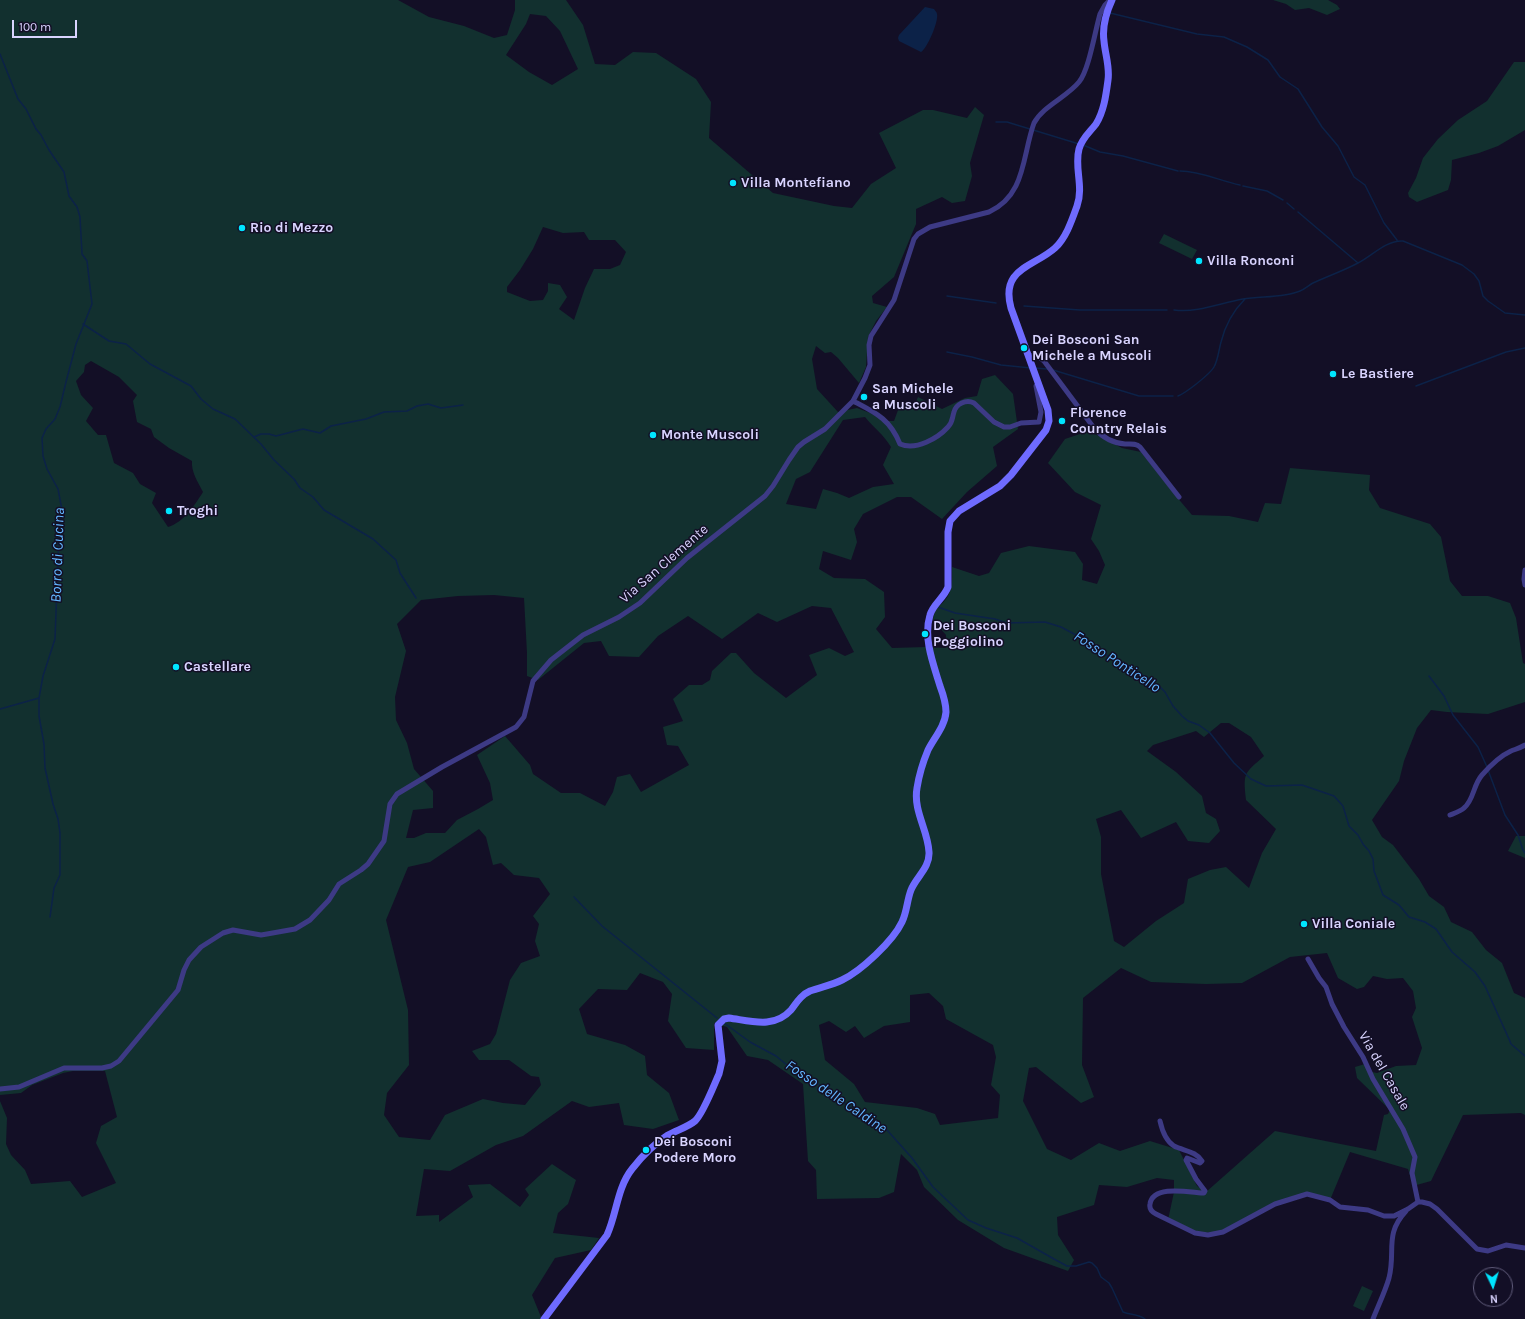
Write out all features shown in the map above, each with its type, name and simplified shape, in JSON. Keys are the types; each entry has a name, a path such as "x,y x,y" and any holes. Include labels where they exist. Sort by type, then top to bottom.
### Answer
{"main road":[{"path":"544,1319 607,1234 618,1198 631,1170 648,1150 657,1143 690,1125 698,1118 721,1067 718,1029 720,1022 729,1018 761,1023 778,1020 808,992 842,980 866,964 901,924 911,890 926,868 929,859 929,851 916,809 916,796 919,776 925,757 945,717 945,702 930,651 927,633 931,611 945,594 948,587 948,524 954,514 1000,486 1007,480 1046,430 1049,421 1048,413 1034,371 1009,302 1011,285 1019,271 1054,249 1064,236 1079,200 1080,187 1078,158 1080,144 1096,122 1104,102 1108,74 1104,30 1106,14 1111,0"}],"street":[{"name":"Via San Clemente","path":"0,1089 19,1087 64,1068 102,1068 111,1066 119,1061 178,990 184,970 189,960 201,947 223,933 233,930 260,935 277,933 295,929 310,920 329,900 340,884 368,864 384,841 390,804 397,794 442,767 516,727 524,717 533,681 544,666 567,646 583,635 619,617 640,603 687,558 765,496 798,447 824,429 853,400 870,365 871,336 894,300 914,239 918,234 930,227 989,212 998,208 1008,199 1020,179 1031,130 1038,116 1072,88 1082,77 1100,14 1105,5 1111,0"},
{"path":"1028,355 1039,357 1051,369 1097,431 1103,436 1114,441 1138,445 1162,473 1179,497"},
{"path":"853,400 884,419 895,432 900,444 920,444 928,442 948,427 952,421 954,412 962,402 974,403 994,422 1004,427 1010,427 1021,423 1039,422 1041,412 1034,371"},
{"path":"1525,570 1525,585"},
{"path":"1450,815 1464,808 1471,799 1475,785 1488,770 1510,752 1525,745"},
{"name":"Via del Casale","path":"1308,959 1326,987 1332,1004 1344,1027 1363,1057 1373,1079 1403,1129 1415,1157 1412,1173 1418,1202"},
{"path":"1160,1122 1162,1130 1169,1142 1201,1159 1202,1161 1200,1164 1187,1158 1186,1160 1193,1175 1205,1191 1204,1193 1177,1191 1160,1193 1153,1197 1150,1203 1150,1208 1152,1212 1194,1233 1208,1235 1223,1232 1275,1204 1307,1194 1330,1200 1340,1207 1368,1210 1384,1216 1394,1216 1418,1202 1430,1204 1437,1209 1477,1249 1488,1251 1506,1245 1525,1248"},
{"path":"1373,1319 1388,1279 1394,1227 1399,1218 1408,1209"}],"green space":[{"path":"0,0 398,0 429,17 464,26 494,38 507,35 515,10 515,0 566,0 583,25 595,64 615,65 633,52 656,53 696,79 711,102 709,138 773,193 834,206 852,208 871,184 896,168 879,133 923,110 933,110 967,118 975,107 984,115 970,163 972,176 965,201 952,203 942,197 916,209 916,224 894,277 872,296 873,303 887,307 876,321 868,337 866,367 859,383 831,352 825,353 816,346 812,359 817,389 838,412 857,408 884,421 894,421 901,402 915,404 918,397 942,409 965,398 977,396 982,379 995,375 1013,394 1018,429 993,447 997,466 967,492 942,519 911,497 897,497 863,514 854,529 857,542 851,560 823,551 819,569 834,578 865,579 884,592 885,617 876,629 892,648 946,648 946,635 933,620 935,612 950,593 952,567 979,576 989,573 1001,553 1029,546 1075,552 1083,564 1082,580 1097,584 1105,565 1099,551 1091,539 1101,505 1075,492 1048,463 1065,439 1089,431 1122,448 1141,452 1192,515 1229,516 1258,522 1265,503 1281,504 1290,468 1370,475 1369,490 1380,508 1430,524 1441,537 1450,581 1462,596 1488,596 1510,603 1516,618 1523,663 1525,664 1525,702 1488,714 1431,710 1417,728 1404,761 1399,781 1372,820 1382,837 1393,845 1419,879 1429,896 1444,907 1451,922 1472,932 1486,950 1502,963 1514,993 1525,998 1525,1115 1521,1113 1463,1115 1431,1181 1413,1186 1408,1169 1350,1152 1330,1200 1307,1194 1275,1204 1223,1232 1195,1233 1168,1220 1174,1192 1174,1180 1157,1178 1127,1187 1099,1185 1094,1205 1057,1217 1058,1235 1074,1260 1068,1271 1004,1248 958,1220 924,1187 917,1170 901,1154 894,1192 879,1198 817,1199 816,1170 808,1161 803,1084 768,1060 747,1056 727,1027 714,1023 714,1050 686,1048 668,1021 672,994 663,982 640,973 627,990 598,989 579,1009 587,1034 625,1045 645,1056 647,1075 669,1093 679,1120 653,1129 624,1125 619,1103 589,1107 572,1101 523,1136 496,1145 450,1171 424,1169 416,1216 439,1215 439,1222 473,1197 468,1185 490,1184 520,1207 529,1195 525,1189 552,1164 576,1180 568,1204 558,1213 553,1233 599,1238 591,1250 555,1258 532,1295 541,1317 540,1319 0,1319 0,1101 7,1118 6,1144 11,1155 25,1170 31,1184 70,1181 82,1197 116,1183 96,1143 101,1126 117,1117 105,1071 73,1071 63,1073 32,1085 21,1093 0,1095","holes":["530,14 546,16 560,31 578,69 552,85 529,72 506,55 526,24","543,227 563,233 584,232 589,240 615,240 626,252 620,265 610,269 594,269 585,288 574,320 559,309 567,297 560,285 548,283 548,291 543,300 530,301 507,292 507,287 533,249","91,361 119,377 137,395 133,401 137,422 151,429 154,437 169,448 192,461 194,473 203,492 188,513 174,525 168,527 152,503 156,493 140,484 133,473 114,463 106,435 98,435 86,421 93,408 81,395 76,381 84,372 85,365","865,417 891,447 883,465 894,484 873,487 849,498 823,489 816,509 786,504 796,479 810,472 843,420","494,595 524,598 527,676 538,680 584,643 601,641 609,656 639,657 658,636 688,616 722,639 758,613 777,622 812,606 831,608 854,652 845,656 829,648 809,655 817,675 786,698 754,673 736,653 731,653 712,671 710,680 702,685 689,685 673,699 683,721 663,727 667,745 678,746 689,765 641,792 630,774 617,777 613,792 605,806 580,793 561,793 533,774 530,765 505,736 477,755 490,783 493,800 457,820 445,833 426,833 414,838 406,838 413,810 433,808 433,791 414,769 407,743 396,720 395,697 406,651 397,624 421,600 458,596","1221,723 1229,723 1251,737 1264,756 1246,774 1246,800 1276,829 1262,853 1249,888 1226,867 1210,870 1188,879 1184,903 1156,921 1124,947 1114,941 1101,874 1101,837 1096,819 1121,810 1141,838 1176,822 1188,841 1209,843 1220,831 1216,819 1206,813 1202,796 1176,772 1147,751 1153,745 1196,731 1204,737","479,829 486,837 493,865 501,863 514,875 539,878 550,894 533,916 539,924 535,941 540,956 521,963 510,980 496,1034 490,1044 472,1051 479,1060 509,1060 531,1076 539,1077 541,1085 525,1105 483,1099 445,1115 430,1140 399,1137 384,1115 387,1093 409,1065 408,1010 386,920 408,867 430,862","1327,953 1338,978 1357,989 1364,987 1373,976 1387,979 1403,978 1413,991 1416,1008 1412,1017 1422,1048 1416,1065 1396,1066 1377,1073 1372,1072 1365,1064 1355,1067 1357,1078 1390,1110 1388,1114 1384,1115 1376,1151 1275,1131 1206,1192 1197,1186 1179,1150 1150,1141 1120,1151 1099,1143 1071,1160 1047,1149 1023,1101 1029,1068 1036,1067 1081,1103 1094,1097 1082,1065 1083,998 1121,968 1151,982 1206,984 1242,983 1290,957","929,993 943,1006 946,1019 993,1045 996,1057 991,1085 1000,1095 998,1118 940,1125 935,1114 917,1108 865,1102 854,1084 825,1060 819,1025 829,1021 846,1032 855,1026 864,1038 884,1026 910,1022 910,995"]},
{"path":"1273,0 1328,0 1337,5 1340,9 1327,15 1309,8 1295,10 1286,4"},
{"path":"1514,62 1525,62 1525,130 1498,146 1452,160 1451,180 1448,190 1417,202 1409,197 1408,193 1416,178 1423,158 1438,139 1458,120 1487,101"},
{"path":"1164,234 1197,250 1192,259 1159,243"},
{"path":"1516,836 1525,836 1525,858 1508,851"},
{"path":"1362,1286 1373,1291 1364,1311 1353,1306"}],"water":[{"path":"925,7 934,9 937,13 937,18 929,41 921,52 899,41 898,38 899,35"}],"waterway":[{"path":"1110,13 1197,34 1224,37 1247,47 1268,60 1280,77 1298,89 1322,127 1338,146 1354,177 1365,185 1384,223 1397,240"},
{"name":"Borro di Cucina","path":"0,54 18,99 26,109 36,129 64,172 69,196 77,207 80,217 82,254 87,261 92,304 76,344 60,407 55,419 46,429 42,438 43,456 47,469 58,489 62,510 59,534 55,639 43,676 39,698 39,716 44,744 45,768 60,833 60,875 54,888 50,917"},
{"path":"996,122 1007,122 1079,144"},
{"path":"1083,145 1100,152 1123,156 1178,171"},
{"path":"1180,171 1203,174 1240,185"},
{"path":"1243,186 1267,191 1283,200"},
{"path":"1287,203 1294,209"},
{"path":"1298,212 1358,263"},
{"path":"1174,310 1192,310 1243,299 1279,296 1294,293 1313,283 1347,269 1391,243 1403,241 1462,265 1474,274 1479,281 1483,296 1488,301 1505,313 1525,315"},
{"path":"947,296 996,303"},
{"path":"1178,396 1198,383 1214,367 1227,325 1233,314 1245,299"},
{"path":"1024,306 1080,310 1167,310"},
{"path":"83,324 109,341 126,344 150,364 191,386 201,399 213,409 235,419 294,479 300,488 313,497 324,510 373,539 396,560 400,573 416,598"},
{"path":"1416,386 1506,352 1525,348"},
{"path":"947,352 1001,365 1031,368"},
{"path":"1035,368 1047,369"},
{"path":"1053,370 1139,396 1173,396"},
{"path":"254,437 261,434 276,436 303,429 320,433 331,426 366,419 384,412 407,411 417,406 428,404 441,408 463,405"},
{"name":"Fosso Ponticello","path":"938,607 955,613 995,619 1007,623 1045,622 1061,627 1084,638 1090,646 1129,666 1159,686 1182,716 1210,733 1234,763 1251,779 1266,786 1302,785 1334,796 1343,806 1349,826 1358,835 1373,859 1374,871 1383,895 1399,905 1409,917 1425,922 1436,929 1452,952 1475,972 1485,986 1511,1044 1525,1056"},
{"path":"1429,676 1444,696 1453,715 1478,747 1487,767"},
{"path":"0,709 39,698"},
{"path":"1488,770 1505,815 1518,835 1525,853"},
{"name":"Fosso delle Caldine","path":"574,897 602,926 717,1018"},
{"name":"Fosso delle Caldine","path":"724,1023 750,1042 776,1056 798,1074 814,1081 850,1107 862,1119 887,1130 912,1158 933,1187 968,1220 986,1228 1017,1238 1067,1266 1076,1266 1089,1262 1092,1263 1097,1268 1101,1277 1109,1283 1123,1312 1140,1316 1145,1319"}],"place":[{"name":"Villa Montefiano","path":"733,183"},
{"name":"Rio di Mezzo","path":"242,228"},
{"name":"Villa Ronconi","path":"1199,261"},
{"name":"Dei Bosconi San Michele a Muscoli","path":"1024,348"},
{"name":"Le Bastiere","path":"1333,374"},
{"name":"San Michele a Muscoli","path":"864,397"},
{"name":"Florence Country Relais","path":"1062,421"},
{"name":"Monte Muscoli","path":"653,435"},
{"name":"Troghi","path":"169,511"},
{"name":"Dei Bosconi Poggiolino","path":"925,634"},
{"name":"Castellare","path":"176,667"},
{"name":"Villa Coniale","path":"1304,924"},
{"name":"Dei Bosconi Podere Moro","path":"646,1150"}]}
